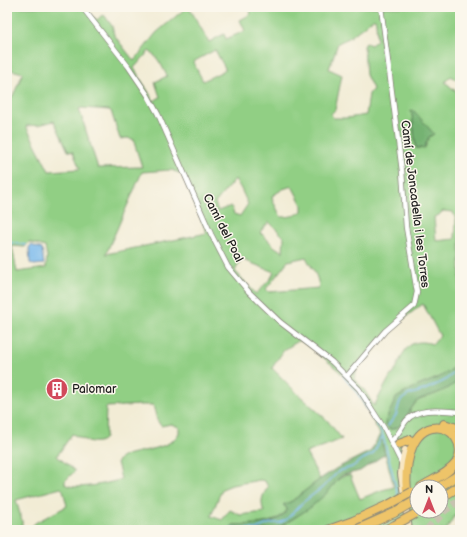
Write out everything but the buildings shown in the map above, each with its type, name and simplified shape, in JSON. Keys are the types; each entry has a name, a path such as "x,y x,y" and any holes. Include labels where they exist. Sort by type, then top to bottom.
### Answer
{"highway":[{"path":"405,450 410,440 420,428 432,423 443,423 460,429"},
{"path":"410,479 407,467 411,451 416,440 423,432 437,427 447,430 454,435 460,448 458,459 452,468 434,479"},
{"path":"394,443 410,440"},
{"path":"449,481 460,474"},
{"path":"449,493 460,486"},
{"path":"328,530 360,519 409,493"},
{"path":"356,530 394,513 409,504"},
{"path":"384,530 409,517"}],"street":[{"name":"Camí del Poal","path":"82,7 128,66 147,94 158,114 211,234 228,267 249,292 280,322 314,347 347,376 368,402 394,443 402,464"},
{"name":"Camí de Joncadella i les Torres","path":"347,376 385,331 414,306 417,292 406,227 402,171 390,88 381,7"},
{"path":"394,443 395,438 407,420 416,413 438,410 460,412"},
{"name":"Camí del Poal","path":"394,443 405,450 404,482 409,488"},
{"name":"Camí del Poal","path":"405,450 402,464 402,484 410,530"},
{"path":"460,512 460,520"},
{"name":"Camí del Poal","path":"410,530 411,519"}],"green space":[{"path":"7,7 90,7 87,10 97,20 102,15 105,16 112,26 114,35 134,61 156,33 187,7 189,7 209,42 224,34 226,39 245,31 240,20 251,14 249,7 460,7 460,83 451,76 445,82 458,93 460,91 460,357 451,370 440,377 413,388 396,398 385,423 393,429 398,427 417,401 440,392 460,380 460,508 446,530 268,530 282,525 309,508 338,480 346,475 350,475 360,499 394,487 380,434 356,391 338,370 300,340 284,350 272,368 327,420 342,439 306,453 320,479 292,501 283,505 287,510 276,519 262,523 233,525 232,530 28,530 35,523 67,506 63,490 61,488 16,500 22,521 22,527 27,530 7,530 7,98 13,96 23,73 7,69","holes":["375,19 377,40 371,45 366,43 364,46 366,75 373,89 369,94 366,115 347,118 333,118 331,114 335,110 342,75 329,69 338,43 349,38","215,50 225,70 203,81 193,62","149,51 157,59 167,76 155,82 160,97 154,101 134,68","82,108 111,111 120,139 133,139 142,167 98,168 79,109","414,111 433,134 429,137 425,148 416,148 411,113","54,121 68,151 73,152 80,169 49,171 26,126 39,125","171,170 182,174 207,233 106,254 142,172","235,179 248,204 240,216 234,214 231,206 218,211 215,203","292,186 302,205 302,211 295,215 281,217 272,196 283,189","443,211 453,212 456,220 455,239 436,241 434,217","269,222 284,237 283,252 275,247 260,232","29,242 45,247 47,257 46,268 17,272 12,246 25,247","306,257 316,275 319,288 269,292 266,289 288,261","241,259 274,272 271,278 256,294 235,271","423,304 440,336 433,344 424,342 416,343 407,349 374,406 363,388 354,379 364,358 382,337","153,405 157,420 161,426 171,424 179,427 179,433 173,440 165,445 121,458 117,462 121,479 83,487 75,487 65,484 65,481 75,471 57,456 72,434 93,442 101,441 105,438 106,407","260,480 265,481 268,487 262,499 264,512 240,515 230,510 222,520 211,516 222,489 232,485"]},
{"path":"414,111 434,134 429,137 424,148 416,148 412,114 410,112"},
{"path":"460,357 460,380 442,391 417,401 398,427 389,429 385,422 396,398 413,388 440,377 451,370"},
{"path":"380,434 385,454 360,471 343,475 328,492 310,508 276,529 231,529 233,525 262,524 277,519 287,510 283,505 292,501 337,468 371,451"}],"water":[{"path":"31,245 42,249 44,264 34,265 30,263 29,248"}],"waterway":[{"path":"7,242 26,245"},
{"path":"388,426 396,415 400,401 408,395 444,381 460,368"},
{"path":"343,376 356,391 382,432 398,495"},
{"path":"230,529 256,529 271,523 279,523 286,520 302,503 323,487 339,471 352,467 373,454 382,437"}],"tunnel":[{"path":"427,530 445,510 460,500"}],"place":[{"name":"Palomar","path":"57,389"}]}
